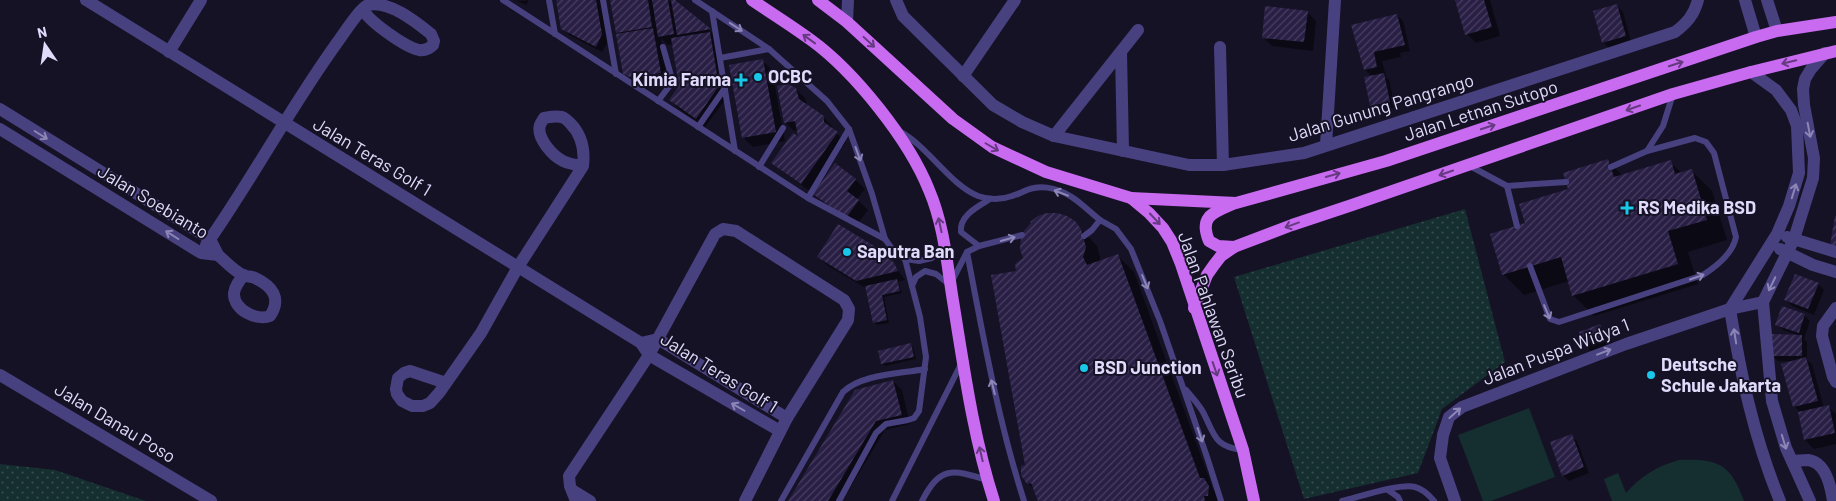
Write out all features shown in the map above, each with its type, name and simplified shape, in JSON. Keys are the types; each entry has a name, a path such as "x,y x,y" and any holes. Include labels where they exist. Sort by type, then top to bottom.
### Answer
{"main road":[{"path":"752,0 812,40 835,60 855,80 916,161 930,191 940,221 968,396 994,501"},
{"name":"Jalan Pahlawan Seribu","path":"818,0 847,22 953,119 992,148 1046,172 1131,198 1163,228 1172,242 1243,450 1254,501"},
{"name":"Jalan Letnan Sutopo","path":"1131,198 1236,202 1386,160 1756,37 1778,31 1836,22"},
{"path":"1194,308 1207,276 1214,265 1222,256 1234,248 1292,225 1673,94 1830,52"},
{"path":"1234,248 1218,246 1209,241 1204,228 1206,222 1216,211 1236,202"}],"street":[{"name":"Jalan Teras Golf 1","path":"86,0 284,124 641,342 649,355 780,431"},
{"path":"169,52 201,0"},
{"path":"847,22 848,0"},
{"name":"Jalan Gunung Pangrango","path":"896,0 903,16 963,76 993,105 1022,122 1054,136 1189,165 1223,166 1304,153 1675,32 1687,22 1695,10 1698,0"},
{"path":"963,76 1014,0"},
{"path":"1326,145 1335,0"},
{"path":"1745,0 1756,37"},
{"path":"1767,0 1778,31"},
{"path":"201,253 323,62 352,21 363,10 369,5 380,3 394,8 431,34 434,41 433,45 424,50 412,48 374,23 363,10"},
{"path":"1054,136 1138,30"},
{"path":"1220,47 1223,166"},
{"path":"1121,52 1123,151"},
{"path":"1810,501 1786,448 1772,401 1762,302 1794,238 1813,178 1814,158 1804,105 1805,79 1811,69 1830,52"},
{"path":"1751,72 1776,90 1791,110 1797,126 1799,173 1789,206 1774,239 1730,309 1741,374 1765,463 1780,501"},
{"name":"Jalan Soebianto","path":"0,109 210,239 218,255"},
{"path":"12,136 21,122"},
{"name":"Jalan Soebianto","path":"0,129 201,253 218,255"},
{"path":"446,383 481,332 518,267 583,166"},
{"path":"590,501 574,495 569,476 649,355 715,234 723,229 736,231 844,300 849,309 848,320 787,418 746,501"},
{"path":"1774,239 1794,238 1836,252"},
{"path":"1774,239 1787,253 1813,265 1836,272"},
{"path":"218,255 244,276"},
{"name":"Jalan Puspa Widya 1","path":"1455,501 1440,458 1443,435 1449,416 1462,407 1626,344 1730,309 1762,302"},
{"path":"1836,308 1824,326 1822,336 1832,377 1836,382"},
{"name":"Jalan Teras Golf 1","path":"641,342 658,340 787,418"},
{"name":"Jalan Danau Poso","path":"0,375 211,501"},
{"path":"1792,462 1810,460 1822,468 1830,484 1832,501"}],"lane":[{"path":"503,0 808,198 885,239"},
{"path":"549,0 555,34"},
{"path":"603,0 616,74"},
{"path":"695,0 769,49 827,101 849,129 872,194 885,239 893,250 905,259 919,261 932,258 944,246"},
{"path":"712,11 735,151"},
{"path":"658,101 671,84 672,79 663,47"},
{"path":"720,58 769,49"},
{"path":"698,127 725,88"},
{"path":"1647,151 1663,126 1673,94"},
{"path":"892,127 918,143 957,182 970,192 990,199"},
{"path":"759,167 783,128"},
{"path":"808,198 849,129"},
{"path":"1530,266 1550,319 1559,322 1704,275 1715,268 1733,246 1736,237 1714,153 1706,142 1695,138 1647,151 1611,167"},
{"path":"1468,165 1507,186 1566,182"},
{"path":"1507,186 1517,226"},
{"path":"979,246 961,232 960,226 973,209 990,199 1013,196 1026,190 1043,187 1060,191 1072,197 1100,220 1116,230 1131,249 1160,321 1221,501"},
{"path":"1084,236 1100,220"},
{"path":"912,286 916,277 925,272 936,274 950,285 967,252 979,246 1022,235"},
{"path":"967,252 990,377 1013,467 1024,501"},
{"path":"839,501 876,433 886,424 908,420 917,414 922,398 926,357 920,316 905,259"},
{"path":"892,501 962,360"},
{"path":"780,501 843,392 851,385 865,379 925,369"},
{"path":"1182,385 1202,410 1218,442 1229,448 1243,450"},
{"path":"922,501 930,485 938,476 966,473 988,480"},
{"path":"1342,501 1404,486 1414,487 1428,494 1434,501"},
{"path":"1388,490 1398,497 1400,501"}],"green space":[{"path":"1465,209 1505,362 1442,409 1418,473 1304,499 1234,277"},
{"path":"1529,408 1555,477 1491,501 1483,501 1458,435"},
{"path":"1679,460 1704,461 1721,466 1733,478 1744,501 1612,501 1604,479 1618,473 1626,493 1650,472"},
{"path":"0,464 55,470 146,501 0,501"}],"building":[{"path":"556,0 596,0 602,34 596,47 561,29"},
{"path":"610,0 648,0 652,27 616,33"},
{"path":"652,0 668,0 674,34 658,37"},
{"path":"671,0 675,0 711,29 677,35"},
{"path":"1455,0 1484,0 1492,27 1465,35"},
{"path":"1617,4 1626,36 1602,43 1593,11"},
{"path":"1265,6 1308,11 1304,42 1262,38"},
{"path":"1397,14 1405,45 1374,52 1377,67 1364,70 1351,25"},
{"path":"653,28 661,73 632,78 623,74 616,34"},
{"path":"710,32 719,86 696,119 669,100 679,86 671,38"},
{"path":"763,59 776,132 742,138 729,65"},
{"path":"1384,73 1390,102 1370,106 1364,77"},
{"path":"788,84 796,88 799,99 824,116 824,122 838,132 801,184 771,163 793,133 798,136 795,121 784,123 777,86"},
{"name":"RS Medika BSD","path":"1608,159 1614,177 1671,160 1675,174 1692,169 1707,220 1668,231 1678,264 1572,296 1561,257 1502,275 1490,234 1525,223 1519,204 1568,189 1563,173"},
{"path":"835,163 856,179 847,191 859,200 846,218 813,194"},
{"name":"BSD Junction","path":"1047,213 1057,213 1075,221 1081,229 1086,247 1083,257 1087,265 1118,254 1200,478 1204,478 1209,486 1208,496 1204,496 1205,501 1038,501 1031,483 1027,484 1021,475 1021,466 1025,465 991,275 1016,271 1015,264 1023,258 1020,249 1024,231 1030,222 1038,216"},
{"path":"1836,216 1836,247 1830,246"},
{"name":"Saputra Ban","path":"838,224 884,252 894,263 898,271 856,281 817,257"},
{"path":"1795,274 1819,283 1808,309 1784,300"},
{"path":"897,279 900,291 882,295 887,320 873,323 865,286"},
{"path":"1782,306 1805,314 1799,333 1775,325"},
{"path":"1600,324 1604,337 1583,345 1579,332"},
{"path":"1771,334 1802,335 1802,356 1771,356"},
{"path":"911,343 914,357 881,364 878,351"},
{"path":"1806,357 1818,401 1793,407 1781,364"},
{"path":"893,380 902,415 876,421 828,501 788,501 855,390"},
{"path":"1829,405 1835,433 1804,440 1798,412"},
{"path":"1572,434 1584,467 1562,476 1550,442"}],"place":[{"name":"OCBC","path":"758,77"},
{"name":"Kimia Farma","path":"741,80"},
{"name":"RS Medika BSD","path":"1627,208"},
{"name":"Saputra Ban","path":"847,252"},
{"name":"BSD Junction","path":"1084,368"},
{"name":"Deutsche Schule Jakarta","path":"1651,375"}]}
